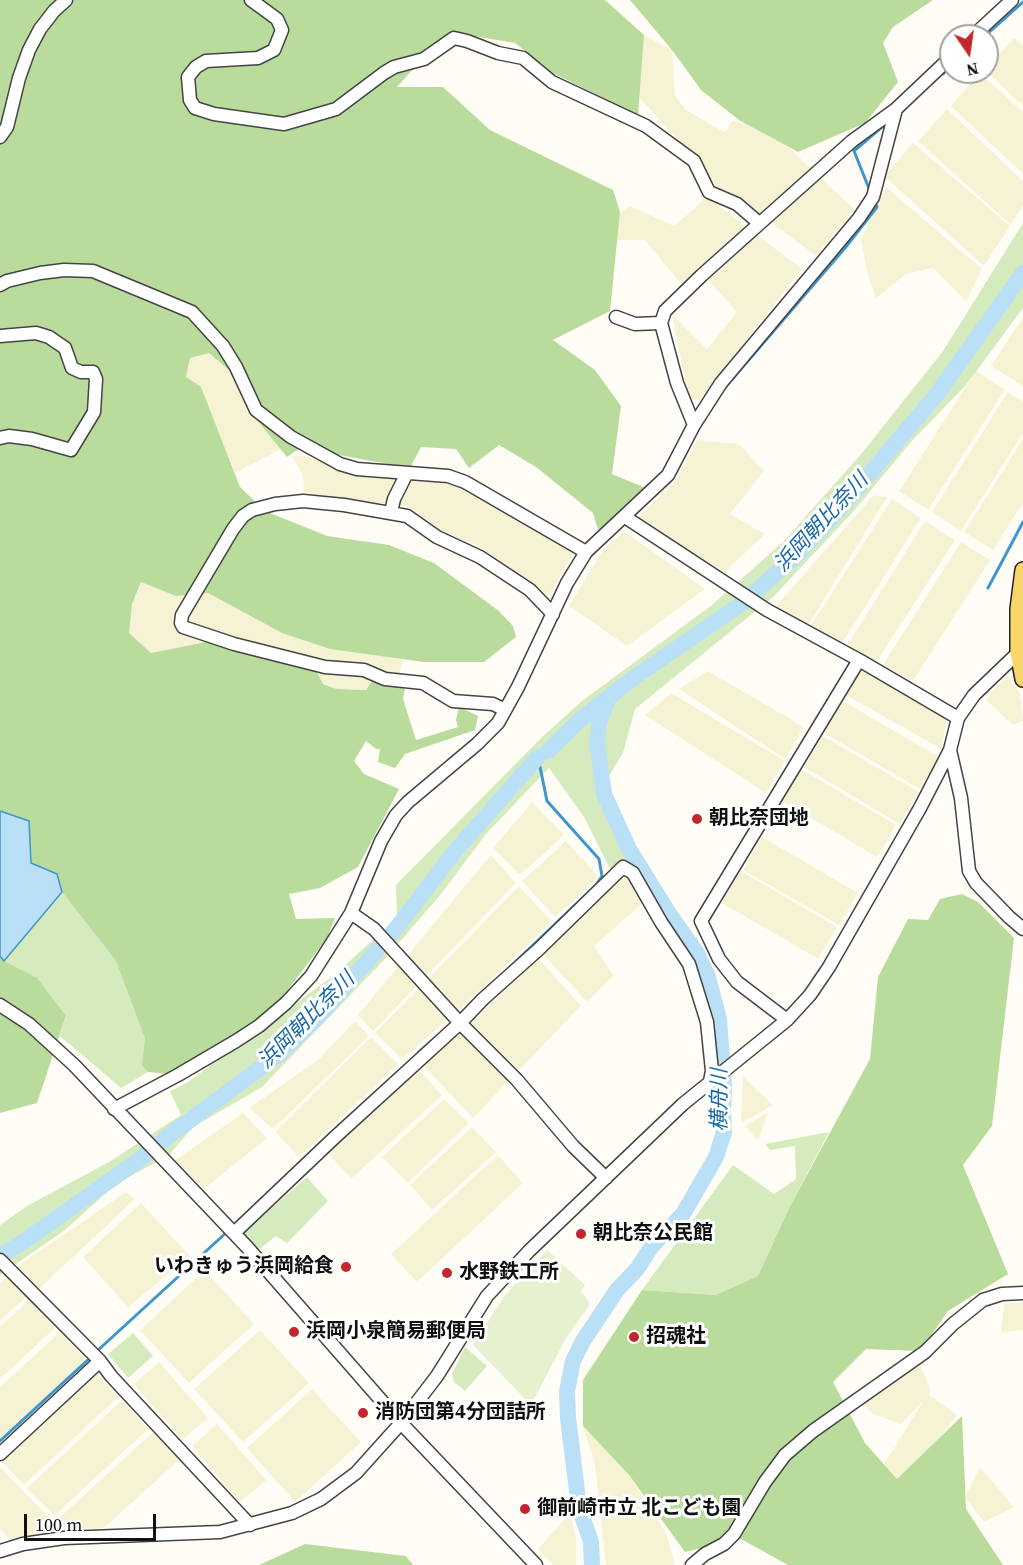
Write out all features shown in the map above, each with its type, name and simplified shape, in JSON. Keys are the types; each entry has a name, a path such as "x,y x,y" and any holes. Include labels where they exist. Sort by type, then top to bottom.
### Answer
{"main road":[{"path":"1023,570 1018,609 1023,679"}],"street":[{"path":"0,137 7,127 19,78 29,50 40,29 66,0"},
{"path":"251,0 277,20 282,30 274,50 258,58 206,61 196,67 188,77 190,100 195,108 214,114 284,124 336,109 384,74 394,68 424,59 454,38 498,53 523,58 552,82 646,126 694,161 709,192 737,204 759,223"},
{"path":"986,24 1011,0"},
{"path":"694,425 677,383 661,323 665,311 759,223 852,141 896,109 939,68"},
{"path":"114,1109 178,1075 259,1026 286,1003 311,976 351,913 381,841 396,815 498,723 586,552 668,476 694,425 720,383 868,205 875,188 896,109"},
{"path":"0,285 7,281 40,273 64,270 93,272 192,312 223,346 236,367 256,410 291,437 340,464 357,469 448,476 465,482 586,552"},
{"path":"616,317 635,324 661,323"},
{"path":"0,336 36,333 49,337 64,348 72,368 81,372 93,372 96,378 94,412 71,450 33,439 9,436 0,438"},
{"path":"391,512 394,499 407,473"},
{"path":"505,710 493,704 453,701 423,684 385,679 364,670 325,667 234,644 183,627 182,615 243,516 252,510 275,504 303,501 407,516 437,537 480,557 530,590 553,614"},
{"path":"625,517 766,610 859,660 958,718"},
{"path":"0,1551 23,1544 64,1538 220,1532 292,1513 321,1499 356,1473 402,1423 437,1376 488,1296 529,1251 683,1104 787,1020 810,995 829,967 921,808 950,750 958,718 974,695 1020,650"},
{"path":"787,1020 737,982 719,959 700,921 859,660"},
{"path":"950,750 961,798 969,871 976,883 1023,929"},
{"path":"230,1230 458,1020 539,949 623,867 633,873 661,922 689,964 707,1022 712,1071 710,1081"},
{"path":"351,913 374,929 517,1080 573,1146 606,1178"},
{"path":"0,1005 29,1024 74,1065 230,1230 402,1423 536,1565"},
{"path":"0,1260 96,1357 250,1525"},
{"path":"692,1565 705,1554 724,1544 734,1534 765,1482 786,1455 813,1431 925,1352 953,1324 983,1300 1002,1294 1023,1293"},
{"path":"0,1454 96,1357"}],"shaded area":[{"path":"644,35 672,50 675,96 686,110 724,132 733,121 747,124 788,147 854,209 816,256 759,213 717,188 694,157 638,96"},
{"path":"1014,38 1023,46 1023,106 999,83 999,55"},
{"path":"970,84 992,84 1023,112 1023,174 951,106"},
{"path":"947,109 1023,181 1023,205 1011,225 918,141"},
{"path":"913,143 1010,226 984,266 884,176"},
{"path":"886,187 982,269 966,301 933,268 906,274 876,298 867,272 861,240"},
{"path":"707,197 802,269 700,399 689,401 672,314 707,349 737,312 698,269 681,284 645,240 617,240 620,212 630,206 674,226"},
{"path":"1023,317 1023,386 991,366"},
{"path":"209,353 231,372 256,419 281,449 235,473 202,391 186,377 190,358"},
{"path":"976,371 1005,389 928,510 899,491"},
{"path":"1008,392 1023,401 1023,433 961,531 932,512"},
{"path":"1023,439 1023,503 993,550 964,532"},
{"path":"697,440 739,444 764,471 730,514 765,534 725,572 636,519 676,481"},
{"path":"292,456 305,456 348,472 399,475 389,493 387,504 304,493 303,475"},
{"path":"411,480 462,486 574,552 548,597 535,585 480,547 442,531 412,508 399,505"},
{"path":"874,495 887,497 807,627 776,606"},
{"path":"892,499 921,518 841,645 810,627"},
{"path":"925,521 955,540 877,661 846,647"},
{"path":"624,531 705,589 627,646 569,606 603,550"},
{"path":"961,542 990,560 913,681 883,665"},
{"path":"142,581 176,596 208,592 275,629 324,647 403,659 399,677 376,672 366,690 337,689 265,657 216,640 151,653 129,633 132,604"},
{"path":"861,669 947,719 941,749 846,695"},
{"path":"708,671 804,727 785,759 679,689"},
{"path":"1008,676 1020,694 1023,719 1013,725 986,700"},
{"path":"671,693 785,761 766,793 645,715"},
{"path":"843,701 939,757 920,789 824,733"},
{"path":"823,736 919,792 900,824 804,767"},
{"path":"801,769 896,825 877,857 782,801"},
{"path":"532,802 564,835 520,875 493,848"},
{"path":"762,837 858,893 839,925 743,870"},
{"path":"566,841 599,877 555,917 522,881"},
{"path":"491,855 516,883 373,1031 358,1015"},
{"path":"741,871 837,927 818,959 722,903"},
{"path":"631,876 644,902 594,946 614,976 587,1002 542,953 616,877"},
{"path":"519,886 552,922 460,1009 402,1059 375,1033"},
{"path":"539,959 581,1006 473,1118 424,1066"},
{"path":"355,1021 369,1036 273,1129 249,1108 318,1060"},
{"path":"371,1037 398,1064 299,1157 275,1132"},
{"path":"418,1069 442,1095 351,1179 327,1152"},
{"path":"743,1076 773,1105 741,1123"},
{"path":"444,1099 469,1123 408,1183 382,1157"},
{"path":"768,1112 758,1141 745,1126"},
{"path":"243,1113 267,1138 204,1189 174,1161"},
{"path":"472,1127 496,1152 432,1210 410,1185"},
{"path":"498,1155 523,1183 417,1282 391,1254"},
{"path":"126,1192 135,1199 39,1289 15,1268"},
{"path":"141,1203 190,1256 128,1307 83,1257"},
{"path":"205,1270 254,1324 189,1383 140,1330"},
{"path":"6,1278 27,1296 0,1321 0,1283"},
{"path":"29,1300 55,1328 0,1379 0,1327"},
{"path":"1023,1302 1023,1330 1001,1333 1004,1304"},
{"path":"260,1330 309,1383 243,1442 194,1389"},
{"path":"60,1332 86,1360 0,1440 0,1387"},
{"path":"159,1362 208,1418 182,1440 134,1384"},
{"path":"919,1362 931,1391 928,1394 957,1415 921,1462 898,1480 884,1464 924,1400 901,1424 873,1414 861,1402"},
{"path":"92,1369 118,1397 24,1485 0,1460"},
{"path":"312,1389 361,1442 295,1502 247,1448"},
{"path":"122,1400 148,1429 54,1516 27,1488"},
{"path":"217,1424 266,1480 240,1502 192,1446"},
{"path":"583,1426 629,1475 666,1533 675,1565 606,1565 595,1465"},
{"path":"153,1432 179,1460 104,1528 69,1529 58,1519"},
{"path":"0,1467 61,1530 10,1539 0,1529"},
{"path":"980,1467 1014,1507 984,1522 965,1497"},
{"path":"570,1513 576,1538 576,1565 553,1565 538,1549"}],"green space":[{"path":"0,0 605,0 644,35 638,115 553,73 515,43 467,35 428,52 397,87 443,87 490,130 613,190 620,212 610,311 553,340 595,370 621,406 612,474 648,489 624,512 598,530 593,513 536,467 499,445 469,468 456,449 421,447 410,468 339,455 308,442 287,457 256,419 231,372 209,353 190,358 186,377 201,387 240,487 265,511 327,536 389,545 434,563 499,611 513,626 516,637 484,662 424,662 330,649 282,633 208,593 176,596 141,582 132,604 129,633 151,653 216,640 316,671 323,684 337,689 366,690 374,678 397,685 405,689 403,699 416,740 458,727 456,720 459,707 478,716 475,730 405,754 395,768 378,762 380,749 376,749 366,741 354,761 364,774 399,789 358,867 320,888 289,894 296,919 335,918 327,938 277,1004 235,1038 178,1075 148,1072 142,1065 145,1039 116,961 62,892 31,863 29,821 0,811"},
{"path":"630,0 933,0 893,27 883,43 898,82 865,123 798,152 739,120 701,90 672,50"},
{"path":"1023,223 1023,308 966,385 911,442 852,513 773,597 635,709 623,753 605,782 629,857 611,871 584,817 549,768 486,834 441,894 384,960 262,1087 193,1127 169,1155 116,1184 65,1230 0,1275 0,1225 27,1206 109,1162 181,1115 170,1091 185,1084 333,976 397,918 396,885 539,740 582,701 712,605 784,541 862,453 943,351"},
{"path":"62,892 116,961 145,1039 148,1072 121,1088 60,1036 66,1016 4,961"},
{"path":"962,894 978,902 1014,938 992,1126 963,1165 1008,1274 948,1311 920,1351 866,1349 833,1382 865,1443 897,1479 962,1416 966,1509 1003,1565 788,1565 741,1539 685,1552 629,1475 583,1426 583,1380 642,1290 715,1295 758,1276 789,1208 870,1059 878,977 908,919 928,920 940,899"},
{"path":"0,956 4,961 37,978 66,1016 37,1103 0,1113"},
{"path":"829,1132 789,1208 758,1276 715,1295 642,1290 733,1165 774,1194 796,1179 795,1146 770,1150 765,1144"},
{"path":"307,1177 328,1201 287,1243 276,1236 257,1251 242,1234"},
{"path":"547,1250 585,1285 581,1291 590,1304 565,1340 531,1405 473,1345 505,1295"},
{"path":"133,1333 153,1356 128,1378 108,1354"},
{"path":"465,1347 487,1366 465,1391 454,1382 452,1374"},
{"path":"305,1544 406,1556 413,1565 259,1565"}],"water":[{"path":"0,811 29,821 31,863 57,874 62,892 4,961 0,956"}],"waterway":[{"path":"998,24 1023,2"},
{"path":"870,191 854,151 882,127"},
{"path":"722,391 845,248 877,207 875,202"},
{"name":"浜岡朝比奈川","path":"548,751 580,720 632,679 744,602 800,552 852,495 937,394 1023,273"},
{"path":"988,588 1023,522"},
{"name":"横舟川","path":"592,1565 591,1542 579,1507 568,1418 567,1391 573,1361 583,1341 617,1290 637,1269 652,1246 683,1214 716,1157 724,1132 724,1086 719,1019 708,977 697,953 668,912 629,849 604,794 597,742 599,723 608,699"},
{"path":"509,968 596,885 602,876 599,859 547,801 538,757 548,751"},
{"name":"浜岡朝比奈川","path":"0,1256 139,1160 278,1055 319,1016 394,931 456,850 538,757"},
{"path":"419,1052 434,1039"},
{"path":"96,1352 228,1231"},
{"path":"0,1441 91,1357"}],"place":[{"name":"朝比奈団地","path":"697,819"},
{"name":"朝比奈公民館","path":"581,1234"},
{"name":"いわきゅう浜岡給食","path":"346,1267"},
{"name":"水野鉄工所","path":"447,1273"},
{"name":"浜岡小泉簡易郵便局","path":"294,1332"},
{"name":"招魂社","path":"634,1337"},
{"name":"消防団第4分団詰所","path":"363,1413"},
{"name":"御前崎市立 北こども園","path":"525,1509"}]}
